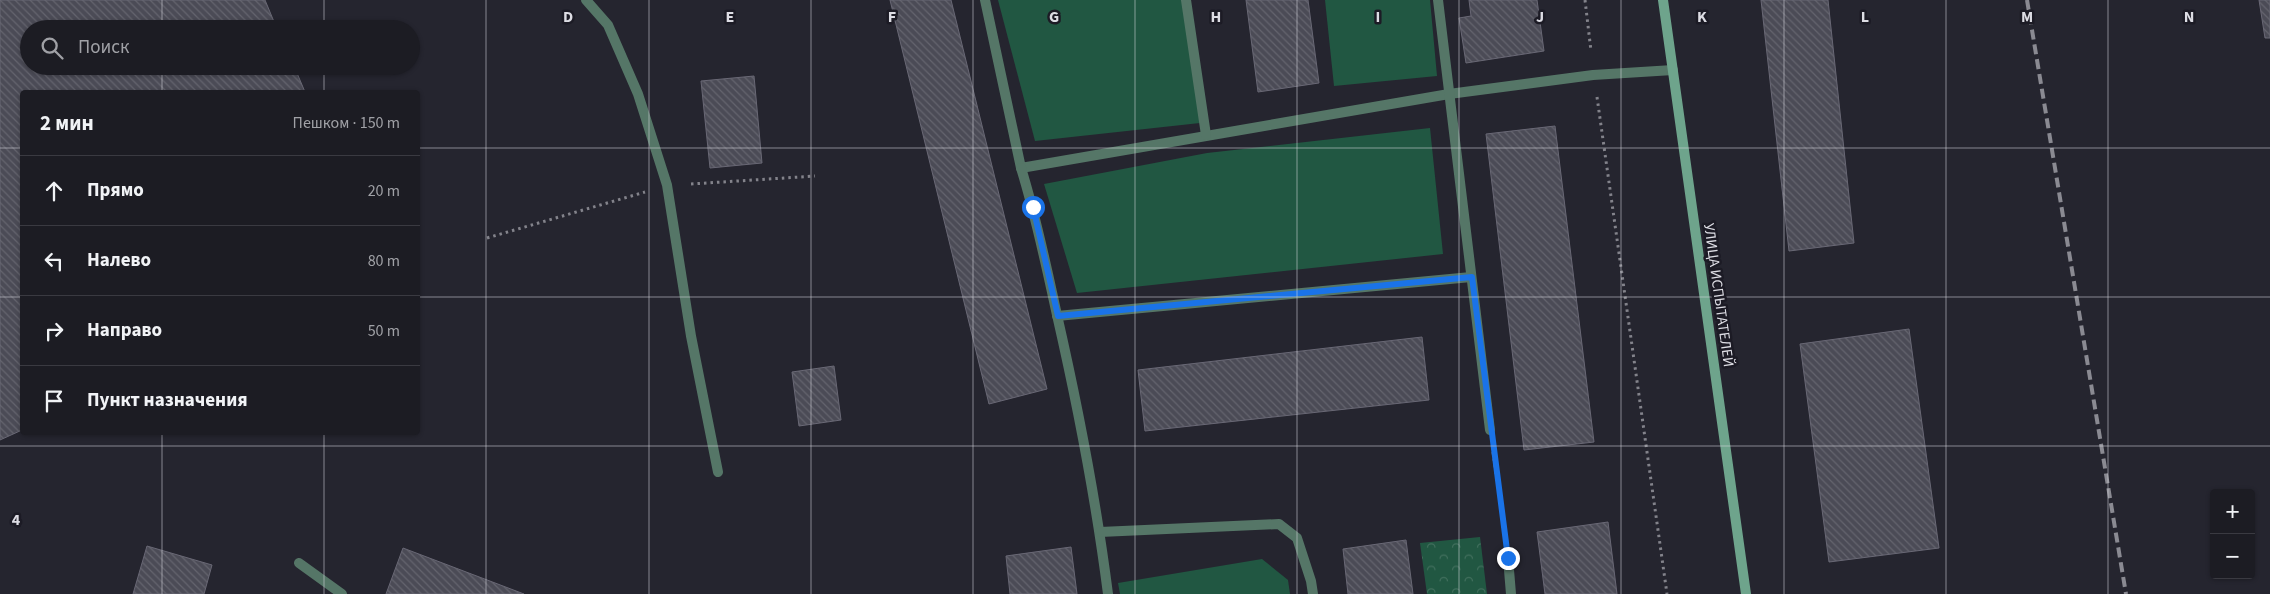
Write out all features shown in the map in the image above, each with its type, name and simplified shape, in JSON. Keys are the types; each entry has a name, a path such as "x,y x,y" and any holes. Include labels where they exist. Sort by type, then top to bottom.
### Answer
{"main road":[{"name":"УЛИЦА ИСПЫТАТЕЛЕЙ","path":"1663,0 1746,594"}],"lane":[{"path":"586,0 608,25 638,94 667,185 691,336 718,472"},
{"path":"985,0 1021,168 1033,207 1071,376 1100,532 1108,594"},
{"path":"1186,0 1206,135"},
{"path":"1438,0 1490,430"},
{"path":"1021,168 1449,94 1594,75 1674,70"},
{"path":"1058,316 1472,277"},
{"path":"1100,532 1279,524 1297,538 1311,581 1313,594"},
{"path":"1508,558 1512,594"},
{"path":"299,562 342,594"}],"path":[{"path":"1585,0 1667,594"},
{"path":"1490,430 1508,558"}],"green space":[{"path":"998,0 1182,0 1200,123 1035,141"},
{"path":"1325,0 1430,0 1437,76 1334,86"},
{"path":"1430,128 1443,254 1077,293 1044,184 1207,153"},
{"path":"1480,537 1487,594 1427,594 1420,543"},
{"path":"1262,559 1288,580 1290,594 1120,594 1118,583"}],"building":[{"path":"0,0 265,0 273,20 20,20 20,75 298,75 304,90 20,90 20,431 0,440"},
{"path":"890,0 951,0 1047,389 989,404"},
{"path":"1246,0 1308,0 1319,83 1258,92"},
{"path":"1469,0 1537,0 1544,51 1466,63 1459,18 1471,16"},
{"path":"1761,0 1828,0 1854,243 1789,251"},
{"path":"2259,0 2270,0 2270,38 2265,38"},
{"path":"754,76 762,163 710,168 701,81"},
{"path":"1555,126 1594,442 1524,450 1486,134"},
{"path":"1909,329 1939,548 1829,562 1800,344"},
{"path":"1422,337 1429,400 1145,431 1138,370"},
{"path":"834,366 841,420 799,426 792,372"},
{"path":"1608,522 1617,594 1545,594 1537,532"},
{"path":"1406,540 1413,594 1348,594 1343,549"},
{"path":"147,546 212,565 204,594 133,594"},
{"path":"1071,547 1077,594 1010,594 1006,556"},
{"path":"403,548 524,594 386,594"}],"railway":[{"path":"2027,0 2126,594"}],"route":[{"path":"1033,207 1058,316 1472,277 1490,430 1508,558"}]}
